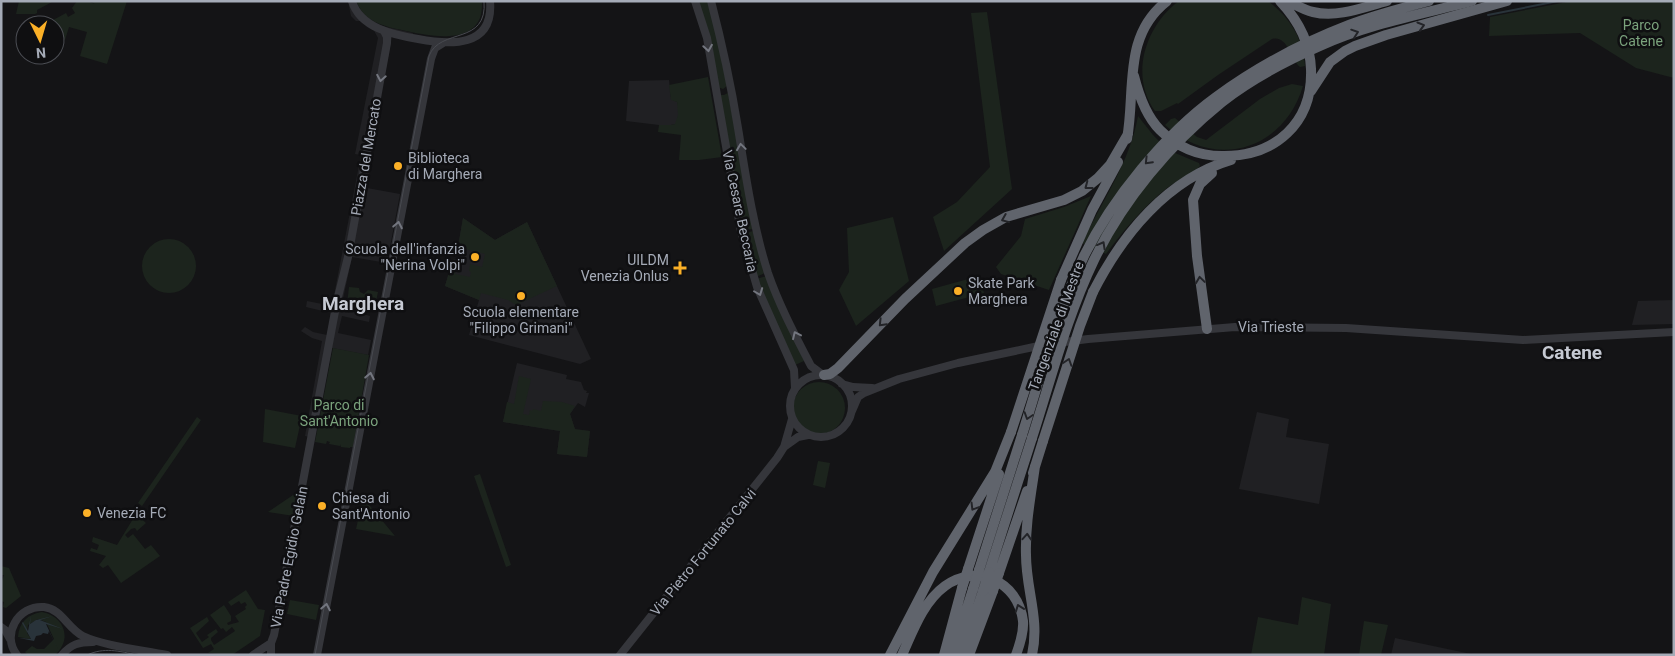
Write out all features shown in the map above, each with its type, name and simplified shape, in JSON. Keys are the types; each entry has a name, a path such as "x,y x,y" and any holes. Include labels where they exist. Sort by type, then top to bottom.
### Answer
{"highway":[{"path":"969,655 978,590 968,569 1061,280 1092,210 1122,154 1128,134 1136,44 1156,1"},
{"path":"1150,17 1167,1"},
{"path":"1280,1 1294,18 1307,46 1310,63 1309,94"},
{"path":"1288,1 1313,12 1330,14 1387,1"},
{"name":"Tangenziale di Mestre","path":"952,655 978,590 989,572 1062,312 1084,255 1109,213 1140,170 1182,127 1216,97 1269,62 1293,49 1350,25 1429,1"},
{"name":"Tangenziale di Mestre","path":"1027,437 1094,260 1114,224 1144,181 1184,136 1223,102 1271,70 1321,45 1374,27 1472,1"},
{"path":"1032,655 1035,620 1026,556 1030,506 1036,466 1080,326 1093,292 1121,243 1155,206 1178,187 1220,163 1275,143 1289,130 1301,114 1309,94 1330,62 1345,51 1386,35 1507,1"},
{"path":"1134,76 1138,91 1149,116 1160,130 1175,142 1202,154 1224,156 1249,154"},
{"path":"823,375 830,374 838,368 905,299 964,243 1006,217 1064,200 1082,191 1110,165 1128,134"},
{"path":"1207,329 1193,217 1194,197 1200,184 1208,176 1244,161 1249,154"},
{"path":"890,655 933,572 995,472 1011,432"},
{"path":"944,655 989,572 1036,466"},
{"path":"902,655 921,616 936,594 950,583 964,576 972,575 998,582 1010,591 1016,599 1022,615 1023,626 1016,655"},
{"name":"Tangenziale di Mestre","path":"962,655 978,590"}],"street":[{"path":"352,1 360,17 384,31 443,43 462,42 483,30 489,18 490,1"},
{"name":"Via Cesare Beccaria","path":"695,1 707,38 741,232 748,261 762,300 794,370 795,388"},
{"name":"Via Cesare Beccaria","path":"711,1 730,85 744,171 768,274 811,366 823,375"},
{"name":"Piazza del Mercato","path":"330,339 387,42 384,31"},
{"path":"317,655 431,59 436,48 443,43"},
{"path":"715,87 723,91 728,89 730,85"},
{"name":"Via Trieste","path":"852,411 858,397 874,388 958,362 1024,348 1088,339 1235,327 1346,328 1523,340 1674,332"},
{"name":"Via Padre Egidio Gelain","path":"271,655 271,643 330,339"},
{"path":"823,375 833,377 842,384 850,396 852,411 847,424 836,434 822,438 808,435 800,430 792,419 789,404 795,388 808,378 823,375"},
{"name":"Via Trieste","path":"842,384 860,388 874,388"},
{"name":"Via Pietro Fortunato Calvi","path":"784,447 792,419"},
{"name":"Via Pietro Fortunato Calvi","path":"620,655 784,447 798,437 808,435"},
{"path":"11,640 14,623 21,614 29,609 42,607 60,615 77,633 101,642 166,655"},
{"path":"64,652 70,634 68,624"},
{"path":"1,627 6,631 11,640 15,653"},
{"path":"64,652 77,633"},
{"path":"64,652 76,643 101,642"},
{"name":"Via Padre Egidio Gelain","path":"253,655 271,643"}],"shaded area":[{"path":"348,1 355,1 360,12 368,19 382,26 413,33 412,40 392,37 369,157 370,167 367,188 400,194 387,263 352,257 341,308 370,316 369,322 342,316 338,333 371,340 368,355 332,348 314,438 305,436 322,341 312,338 301,331 305,327 313,332 327,335 331,313 306,307 307,301 332,306 361,155 355,154 378,38 372,27 361,21 356,21 351,16"},
{"path":"669,80 671,99 677,102 678,106 676,124 659,125 626,121 629,81"},
{"name":"Scuola elementare \"Filippo Grimani\"","path":"463,218 495,240 527,222 591,359 580,364 469,335 479,300 445,286 453,259 459,260 462,248 459,241"},
{"path":"1674,300 1674,324 1632,325 1638,301"},
{"path":"517,363 567,375 566,379 581,382 584,390 587,391 586,393 589,393 585,407 578,403 570,414 575,430 590,431 587,457 557,454 560,431 503,422"},
{"path":"1257,412 1289,419 1286,437 1329,444 1319,504 1239,489"},
{"path":"31,615 30,624 36,620 53,616 40,620 63,629 46,624 58,650 49,631 48,634 43,633 36,636 34,641 19,638 31,639 22,623 28,631"},
{"path":"1395,638 1476,655 1391,655"}],"green space":[{"path":"19,1 52,2 37,10 35,14 16,14"},
{"path":"77,1 87,1 95,4 90,1 127,1 107,64 80,56 87,32 69,27 65,40 65,15 62,15 66,13 68,17 75,13 72,8"},
{"path":"356,1 482,1 482,8 481,16 474,27 458,35 438,36 411,32 380,24 365,15"},
{"path":"698,1 707,1 715,27 727,86 723,89 718,87"},
{"path":"1179,1 1268,1 1283,14 1294,29 1304,56 1305,66 1300,67 1282,41 1272,39 1178,104 1161,111 1155,111 1147,97 1143,82 1142,67 1145,52 1150,37 1158,23 1167,11"},
{"name":"Parco Catene","path":"1572,1 1674,1 1674,78 1636,68 1580,33 1489,36 1490,17"},
{"path":"987,12 1012,189 944,251 933,217 957,202 990,167 971,13"},
{"path":"708,77 722,157 679,160 681,135 658,132 659,125 675,124 678,115 677,102 671,100 669,85"},
{"path":"1292,84 1303,86 1294,108 1280,126 1264,139 1246,147 1226,150 1205,147 1185,139 1165,125 1175,118 1197,137 1206,140 1260,99 1279,88"},
{"path":"728,93 754,229 743,230 720,95"},
{"path":"1138,116 1168,150 1199,163 1200,166 1175,182 1150,203 1106,254 1082,243 1122,165 1129,149"},
{"path":"1091,196 1049,290 1001,274 996,267 1021,236 1025,219 1064,207"},
{"path":"893,217 909,281 856,326 839,290 849,272 847,228"},
{"path":"463,218 495,240 527,222 557,286 516,305 508,300 481,293 479,300 445,286 453,259 458,261 455,274 470,277 470,264 482,267 485,254 462,248 459,241"},
{"path":"754,231 765,273 756,277 744,233"},
{"path":"169,239 179,241 188,247 194,256 196,266 194,276 188,285 179,291 169,293 159,291 150,285 144,276 142,266 144,256 150,247 159,241"},
{"path":"767,276 804,361 795,365 756,279"},
{"name":"Skate Park Marghera","path":"979,276 984,293 936,306 932,289"},
{"path":"349,287 359,288 360,292 364,294 368,290 378,292 374,311 347,305"},
{"name":"Parco di Sant'Antonio","path":"333,348 369,355 353,447 350,448 341,447 340,444 340,446 329,444 330,442 327,441 326,444 315,442"},
{"path":"519,376 531,379 523,414 529,415 530,410 532,411 533,409 541,411 543,401 562,402 575,406 570,414 575,429 590,431 587,457 557,454 560,431 503,422 507,402 514,404"},
{"path":"814,382 824,382 834,386 841,393 845,408 841,423 834,430 824,434 814,434 804,430 797,423 793,413 793,403 797,393 804,386"},
{"path":"265,409 302,416 295,448 263,442"},
{"path":"197,417 201,420 142,506 138,503"},
{"path":"818,461 830,463 825,488 813,485"},
{"path":"480,474 511,565 506,567 474,476"},
{"path":"299,491 294,516 268,512"},
{"path":"365,500 395,536 356,529 362,503"},
{"path":"136,514 146,523 137,531 135,528 131,529 125,535 128,538 133,534 145,549 151,545 160,556 121,583 108,565 103,568 99,565 106,556 90,551 91,548 97,550 99,545 92,542 93,537 117,545"},
{"path":"1,566 9,568 21,596 6,608 3,607 4,602 1,601 1,583 4,575 1,575"},
{"path":"246,590 258,609 265,610 260,636 232,655 208,653 214,649 211,644 203,648 190,628 207,617 209,621 196,633 202,642 209,637 207,635 216,629 218,632 211,638 214,645 235,631 232,627 226,632 223,628 221,629 210,615 224,605 231,616 231,621 227,623 228,625 239,622 235,616 246,609 247,605 245,602 241,604 239,601 231,606 228,602"},
{"path":"1302,597 1331,604 1324,655 1251,655 1258,617 1298,625"},
{"path":"290,600 319,605 316,620 287,614"},
{"path":"42,612 50,614 61,623 65,635 64,642 61,649 55,655 28,655 25,652 32,646 37,649 44,649 54,639 46,622 38,619 28,625 27,633 31,639 18,637 22,623 32,615"},
{"path":"1364,621 1388,625 1381,655 1359,655"}],"waterway":[{"path":"1488,15 1558,1"}],"tram line":[{"path":"315,655 429,56 435,47 471,31 479,24 483,15 484,1"},
{"path":"87,655 106,650 137,655"}],"place":[{"name":"Biblioteca di Marghera","path":"398,166"},
{"name":"Scuola dell'infanzia \"Nerina Volpi\"","path":"475,257"},
{"name":"UILDM Venezia Onlus","path":"680,268"},
{"name":"Skate Park Marghera","path":"958,291"},
{"name":"Scuola elementare \"Filippo Grimani\"","path":"521,296"},
{"name":"Chiesa di Sant'Antonio","path":"322,506"},
{"name":"Venezia FC","path":"87,513"}],"district":[{"name":"Marghera","path":"363,303"},
{"name":"Catene","path":"1572,352"}]}
